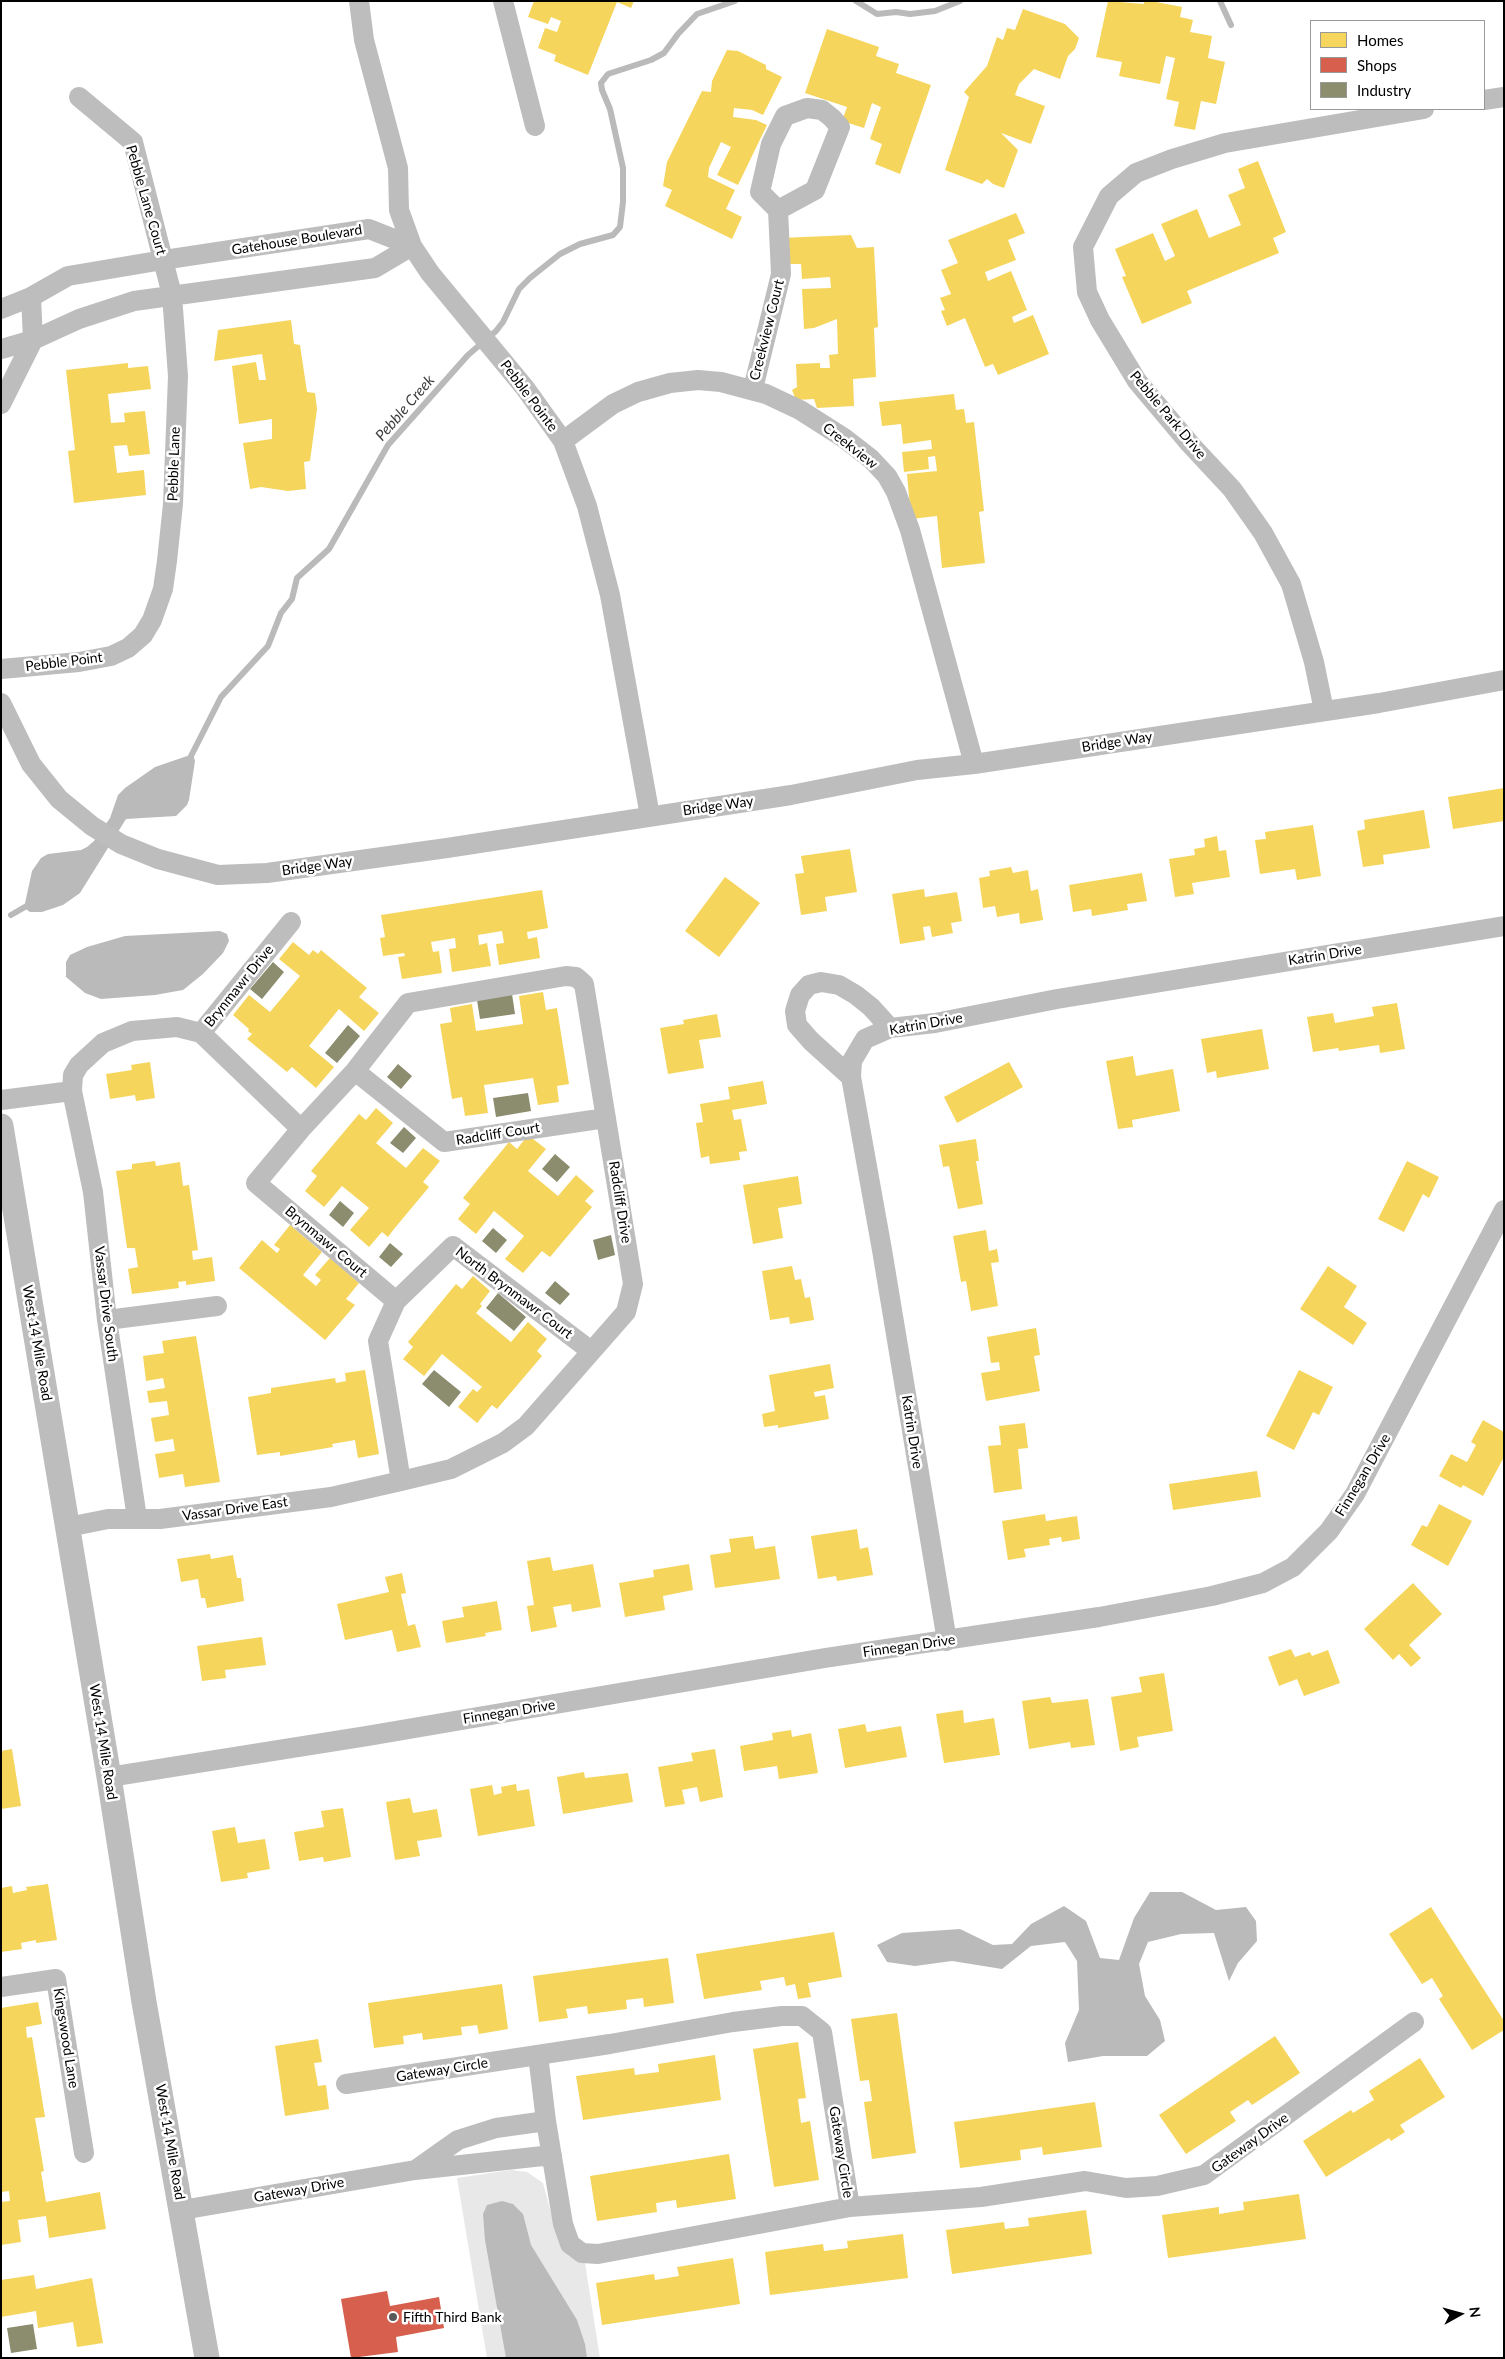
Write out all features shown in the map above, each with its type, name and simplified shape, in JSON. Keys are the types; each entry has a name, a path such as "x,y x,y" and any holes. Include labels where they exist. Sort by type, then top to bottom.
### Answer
{"street":[{"name":"Pebble Pointe","path":"360,1 364,40 398,168 399,210 412,246 430,273 470,319 563,441 592,523 610,595 650,816"},
{"path":"503,1 535,126"},
{"path":"1485,100 1504,96"},
{"name":"Pebble Lane Court","path":"79,97 133,142 172,295"},
{"path":"807,108 822,110 840,128 815,190 778,210 760,192 771,144 785,116 807,108"},
{"name":"Pebble Park Drive","path":"1324,711 1314,662 1291,584 1262,533 1232,489 1190,444 1137,381 1100,320 1087,292 1083,248 1109,196 1136,173 1172,159 1225,143 1418,110"},
{"name":"Creekview Court","path":"753,389 782,274 778,210"},
{"name":"Gatehouse Boulevard","path":"1,309 31,297 68,276 163,260 370,229 412,246"},
{"path":"1,349 32,340 79,319 134,301 375,268 412,246"},
{"name":"Pebble Lane","path":"146,630 152,620 162,589 173,504 178,376 172,295"},
{"path":"1,404 32,340 31,297"},
{"name":"Creekview","path":"563,441 613,404 638,392 670,383 698,380 721,382 753,389 800,410 844,438 871,459 887,476 896,492 910,530 974,764"},
{"name":"Pebble Point","path":"1,669 79,662 111,656 128,648 146,630"},
{"name":"Bridge Way","path":"1,703 30,764 59,799 92,826 121,844 158,859 218,876 268,873 791,795 917,770 974,764 1324,711 1504,680"},
{"name":"Brynmawr Drive","path":"72,1091 73,1075 79,1065 90,1052 114,1038 132,1030 177,1027 201,1033 292,922"},
{"name":"Katrin Drive","path":"946,1641 882,1250 851,1078 852,1061 866,1038 890,1028 935,1023 1057,999 1504,926"},
{"name":"Radcliff Drive","path":"355,1071 408,1003 566,976 576,976 584,984 633,1284 626,1312 526,1426 503,1443 450,1468 400,1482"},
{"path":"851,1078 797,1025 795,1011 800,995 809,985 821,982 839,985 871,1007 890,1028"},
{"path":"201,1033 301,1129 355,1071"},
{"name":"Radcliff Court","path":"355,1071 444,1142 606,1118"},
{"path":"1,1100 72,1091"},
{"name":"Vassar Drive South","path":"72,1091 93,1192 107,1320 137,1518"},
{"name":"West 14 Mile Road","path":"1,1126 109,1776 144,2002 207,2358"},
{"name":"Brynmawr Court","path":"301,1129 256,1183 396,1301"},
{"name":"Finnegan Drive","path":"109,1776 367,1736 825,1658 1100,1617 1212,1596 1263,1583 1293,1568 1329,1531 1355,1494 1504,1210"},
{"name":"North Brynmawr Court","path":"396,1301 453,1246 591,1351"},
{"path":"396,1301 378,1341 400,1482"},
{"path":"107,1320 217,1306"},
{"name":"Vassar Drive East","path":"68,1527 108,1519 160,1519 331,1497 400,1482"},
{"name":"Kingswood Lane","path":"1,1987 56,1978 84,2153"},
{"name":"Gateway Circle","path":"346,2084 538,2055 733,2022 782,2016 802,2016 822,2032 850,2207 598,2254 582,2253 570,2244 563,2224 546,2121 538,2055"},
{"name":"Gateway Drive","path":"850,2207 981,2197 1085,2181 1126,2188 1157,2186 1204,2176 1414,2022"},
{"name":"Gateway Drive","path":"415,2170 458,2140 496,2128 546,2121"},
{"name":"Gateway Drive","path":"182,2210 415,2170 552,2155"}],"shaded area":[{"path":"193,754 195,761 189,800 187,805 176,816 126,819 80,893 63,905 42,912 30,912 24,908 32,871 41,858 48,854 81,850 87,847 94,841 110,818 118,795 125,788 155,767"},
{"path":"220,931 227,934 229,941 223,953 203,974 183,990 155,995 101,999 85,993 66,977 66,962 70,955 87,947 125,936"},
{"path":"1150,1892 1182,1892 1216,1910 1246,1907 1256,1921 1257,1941 1238,1963 1229,1981 1214,1933 1181,1934 1148,1942 1139,1964 1145,1996 1160,2020 1165,2041 1147,2056 1103,2056 1068,2062 1065,2043 1079,2010 1077,1961 1065,1942 1031,1946 1002,1969 952,1961 915,1966 887,1962 877,1945 902,1933 960,1929 993,1945 1012,1944 1031,1924 1064,1906 1086,1921 1100,1958 1119,1960 1134,1918"},
{"path":"511,2170 527,2172 543,2183 559,2242 569,2256 585,2263 600,2358 487,2358 457,2178"},
{"path":"502,2201 513,2204 523,2214 531,2245 577,2320 585,2344 587,2358 506,2358 485,2240 483,2214 487,2205"}],"building: Homes":[{"path":"534,1 634,1 631,8 617,2 588,75 554,61 556,55 538,48 545,28 557,32 561,21 551,17 548,24 528,17"},
{"path":"1108,1 1144,4 1144,1 1151,1 1182,7 1180,17 1193,20 1190,32 1212,36 1208,58 1225,62 1216,104 1201,101 1195,130 1174,126 1179,102 1166,99 1175,58 1166,56 1160,84 1119,76 1122,62 1096,57"},
{"path":"1023,9 1065,24 1079,38 1075,49 1068,56 1060,79 1034,69 1019,84 1015,95 1045,106 1031,144 1001,133 1018,150 1004,188 993,184 987,179 982,184 945,170 969,97 964,92 987,66 997,37 1003,40 1007,28 1015,30"},
{"path":"827,29 879,47 876,56 899,64 896,73 931,85 900,174 875,164 882,144 870,139 881,107 872,103 864,128 842,121 847,107 805,93"},
{"path":"727,50 738,51 766,65 766,69 782,77 763,115 752,110 734,108 733,117 756,120 767,125 738,185 717,175 731,147 721,142 709,168 708,177 735,190 726,209 742,217 732,239 665,206 672,190 663,186 667,162 702,91 711,92 712,81"},
{"path":"1258,161 1286,232 1273,238 1279,253 1187,291 1192,303 1142,324 1122,277 1126,276 1115,249 1153,233 1165,261 1175,256 1161,224 1197,209 1209,238 1241,225 1228,195 1245,188 1238,169"},
{"path":"1016,213 1025,233 1008,240 1016,260 985,272 988,281 1011,271 1027,310 1012,317 1014,323 1033,315 1049,354 998,375 993,364 985,367 965,318 947,326 941,311 945,310 940,298 951,294 941,270 958,263 948,240"},
{"path":"851,235 857,248 874,247 878,327 874,328 876,377 853,379 854,406 817,408 814,399 796,400 792,390 797,387 796,364 820,363 820,368 830,368 829,355 838,354 837,319 814,328 804,329 802,289 831,288 830,277 802,279 801,264 781,264 780,238"},
{"path":"291,320 294,344 300,345 307,392 315,393 317,409 310,461 304,462 306,489 288,491 261,487 250,489 243,443 272,439 272,419 239,424 232,366 256,362 259,380 266,380 262,354 214,361 218,330"},
{"path":"128,363 128,368 148,366 151,389 108,394 111,423 125,422 124,413 145,411 150,454 129,456 127,445 114,446 117,473 144,470 146,495 74,503 68,451 75,450 66,370"},
{"path":"954,394 956,410 964,409 966,423 974,422 984,511 979,512 985,563 942,568 937,516 911,519 907,474 937,471 935,456 928,457 929,469 904,472 902,452 932,449 931,440 903,444 901,424 882,426 879,402"},
{"path":"1504,788 1504,821 1453,829 1448,797"},
{"path":"1424,810 1430,848 1383,855 1384,864 1363,867 1357,831 1365,829 1364,820"},
{"path":"1313,825 1321,876 1297,880 1295,869 1260,874 1255,840 1266,839 1265,832"},
{"path":"1217,836 1219,851 1226,850 1230,877 1192,883 1194,894 1175,897 1169,859 1195,855 1194,849 1205,847 1204,839"},
{"path":"850,849 857,892 825,897 827,911 801,915 795,874 804,873 801,856"},
{"path":"1011,867 1013,873 1028,870 1031,891 1038,889 1043,920 1020,924 1019,913 997,917 995,906 983,908 979,878 990,876 989,871"},
{"path":"1142,873 1147,901 1127,904 1128,910 1092,916 1091,909 1073,912 1069,885"},
{"path":"725,877 760,903 719,957 685,931"},
{"path":"924,889 925,897 957,892 962,921 951,923 953,933 932,937 930,926 923,927 925,940 900,944 892,894"},
{"path":"542,890 548,928 527,932 528,939 537,937 540,958 499,965 496,944 504,943 502,931 478,935 479,945 487,943 491,966 452,972 449,949 456,948 455,938 431,942 433,952 439,951 442,973 402,979 398,957 405,956 404,953 383,956 380,938 385,937 381,915"},
{"path":"293,942 309,955 313,950 318,954 321,950 367,988 359,997 379,1013 364,1031 339,1009 309,1046 334,1067 316,1088 292,1067 287,1072 247,1039 252,1034 233,1015 249,995 270,1012 300,976 279,959"},
{"path":"543,992 546,1010 557,1008 569,1084 557,1086 559,1102 538,1105 533,1078 484,1085 488,1113 465,1116 462,1097 452,1099 440,1024 452,1022 450,1008 472,1004 476,1031 523,1024 519,996"},
{"path":"1397,1003 1405,1049 1380,1053 1379,1045 1339,1051 1338,1048 1313,1052 1307,1017 1333,1013 1335,1023 1374,1016 1372,1007"},
{"path":"717,1014 721,1037 699,1040 704,1068 668,1074 660,1028 684,1024 683,1020"},
{"path":"1262,1029 1269,1069 1217,1078 1216,1071 1207,1073 1201,1039"},
{"path":"1133,1056 1136,1076 1173,1069 1180,1111 1132,1120 1133,1127 1118,1129 1106,1061"},
{"path":"150,1062 155,1098 136,1101 135,1095 110,1099 106,1074 132,1070 131,1065"},
{"path":"1009,1062 1023,1087 957,1123 944,1097"},
{"path":"763,1081 767,1104 732,1110 734,1120 741,1119 747,1151 739,1152 740,1160 710,1164 709,1156 701,1158 696,1123 703,1122 700,1104 730,1099 728,1087"},
{"path":"376,1108 393,1123 376,1143 406,1168 423,1148 440,1161 423,1182 429,1187 388,1237 382,1232 369,1247 350,1230 369,1208 342,1186 324,1207 305,1191 317,1176 311,1171 359,1114 366,1120"},
{"path":"528,1135 546,1149 528,1171 558,1196 576,1175 594,1191 585,1201 592,1207 550,1257 542,1251 523,1273 505,1259 524,1236 494,1211 476,1234 458,1219 470,1204 463,1198 509,1142 517,1149"},
{"path":"976,1139 979,1161 976,1161 983,1204 958,1209 949,1166 943,1167 939,1145"},
{"path":"155,1161 156,1166 180,1162 183,1186 189,1185 198,1250 192,1251 193,1260 212,1257 215,1281 186,1285 186,1281 178,1282 179,1288 132,1294 128,1269 138,1267 135,1248 127,1248 116,1171 132,1169 132,1164"},
{"path":"1407,1161 1439,1177 1429,1198 1423,1194 1404,1232 1378,1219"},
{"path":"798,1176 802,1204 778,1208 783,1238 753,1244 743,1185"},
{"path":"290,1225 322,1252 303,1275 316,1286 321,1280 315,1275 330,1258 359,1283 346,1299 355,1305 325,1340 239,1268 262,1240 277,1253 280,1249 274,1245"},
{"path":"986,1230 989,1251 997,1249 999,1262 991,1263 998,1306 971,1311 966,1281 961,1282 953,1236"},
{"path":"792,1266 795,1280 801,1279 805,1298 810,1297 814,1320 790,1324 789,1317 770,1320 762,1271"},
{"path":"1328,1266 1357,1286 1344,1307 1367,1323 1353,1345 1300,1309"},
{"path":"473,1276 490,1291 476,1313 511,1342 528,1322 547,1339 537,1351 542,1356 497,1409 492,1405 477,1423 458,1407 473,1389 477,1392 482,1387 442,1354 424,1376 403,1359 413,1347 408,1342 456,1284 462,1289"},
{"path":"1036,1328 1040,1355 1034,1356 1040,1391 986,1401 981,1373 1000,1370 999,1362 991,1363 987,1337"},
{"path":"196,1336 220,1482 185,1487 183,1474 159,1478 155,1454 175,1451 173,1439 155,1442 151,1418 169,1415 167,1401 149,1403 147,1391 165,1388 163,1378 146,1381 143,1356 164,1353 162,1341"},
{"path":"830,1364 834,1388 814,1392 815,1397 825,1395 829,1419 778,1428 778,1425 764,1427 762,1414 775,1411 769,1375"},
{"path":"365,1370 379,1454 358,1458 355,1440 332,1444 333,1447 280,1456 280,1452 257,1455 248,1397 271,1393 271,1388 335,1378 336,1383 346,1381 345,1373"},
{"path":"1299,1370 1333,1387 1319,1415 1313,1412 1294,1450 1266,1436"},
{"path":"1483,1420 1504,1432 1504,1457 1483,1496 1463,1485 1461,1488 1439,1476 1451,1454 1467,1462 1476,1445 1471,1442"},
{"path":"1025,1423 1028,1448 1018,1449 1022,1489 994,1493 988,1446 1001,1445 999,1426"},
{"path":"1257,1471 1261,1497 1173,1510 1169,1484"},
{"path":"1439,1504 1472,1521 1448,1566 1411,1545 1422,1525 1427,1527"},
{"path":"1045,1514 1046,1521 1077,1516 1080,1539 1062,1542 1061,1537 1049,1539 1050,1545 1024,1549 1026,1557 1008,1560 1002,1521"},
{"path":"857,1529 860,1549 868,1547 873,1575 837,1581 836,1576 818,1579 811,1536"},
{"path":"753,1536 755,1549 775,1546 780,1579 715,1588 710,1555 731,1552 729,1539"},
{"path":"210,1554 211,1559 233,1555 237,1578 241,1578 244,1601 207,1608 205,1598 201,1598 198,1579 181,1582 177,1559"},
{"path":"550,1557 553,1571 593,1564 601,1607 572,1612 571,1604 553,1607 557,1627 531,1632 527,1606 534,1605 527,1561"},
{"path":"689,1564 693,1590 663,1596 665,1610 625,1617 619,1583 654,1577 653,1570"},
{"path":"402,1573 406,1593 401,1594 408,1626 415,1624 421,1647 397,1652 392,1630 345,1640 337,1604 389,1592 385,1577"},
{"path":"1413,1583 1442,1614 1409,1645 1421,1658 1411,1667 1399,1654 1393,1660 1364,1629"},
{"path":"497,1601 502,1630 485,1633 486,1636 446,1643 442,1621 464,1617 462,1607"},
{"path":"262,1637 266,1665 225,1670 226,1678 202,1681 197,1646"},
{"path":"1291,1649 1295,1657 1310,1652 1312,1656 1328,1650 1340,1683 1304,1696 1297,1679 1279,1686 1268,1657"},
{"path":"1164,1673 1173,1731 1137,1737 1139,1747 1120,1751 1111,1697 1142,1692 1139,1677"},
{"path":"1050,1697 1052,1703 1088,1699 1095,1745 1071,1748 1070,1742 1029,1749 1022,1701"},
{"path":"963,1710 964,1723 994,1718 1000,1755 944,1763 936,1714"},
{"path":"865,1724 867,1732 901,1726 907,1757 845,1768 838,1729"},
{"path":"791,1730 792,1737 811,1733 818,1773 779,1779 777,1766 744,1771 740,1746 773,1740 772,1733"},
{"path":"12,1749 21,1806 1,1809 1,1751"},
{"path":"715,1749 723,1797 700,1802 697,1787 682,1790 685,1804 665,1807 658,1767 693,1761 691,1753"},
{"path":"584,1772 585,1778 628,1773 633,1802 563,1814 557,1777"},
{"path":"516,1784 517,1791 529,1789 535,1826 478,1836 470,1789 492,1785 494,1795 502,1793 501,1787"},
{"path":"410,1798 413,1813 437,1809 442,1837 417,1841 420,1856 395,1860 386,1802"},
{"path":"343,1808 351,1857 324,1862 323,1857 299,1861 294,1832 324,1827 321,1811"},
{"path":"235,1827 238,1843 265,1839 270,1869 247,1873 248,1878 221,1882 212,1831"},
{"path":"48,1884 57,1940 36,1943 36,1940 21,1943 22,1949 1,1952 1,1888 12,1886 13,1893 27,1890 26,1887"},
{"path":"1431,1907 1504,2021 1504,2030 1472,2050 1439,1999 1443,1996 1432,1978 1422,1984 1389,1934"},
{"path":"834,1932 842,1977 808,1983 811,1997 798,1999 795,1984 786,1986 784,1977 760,1981 762,1990 704,1999 696,1954"},
{"path":"668,1958 674,2003 644,2007 643,1998 626,2000 627,2009 588,2014 587,2006 566,2009 568,2018 539,2022 533,1976"},
{"path":"502,1984 508,2029 479,2034 477,2025 461,2027 462,2035 423,2040 422,2033 403,2036 404,2044 374,2048 368,2003"},
{"path":"38,2002 42,2024 26,2027 27,2038 32,2037 45,2117 35,2118 44,2171 41,2172 46,2202 100,2192 106,2229 49,2238 46,2216 18,2220 21,2242 1,2245 1,2202 10,2201 9,2191 1,2192 1,2008"},
{"path":"897,2013 916,2153 872,2159 864,2102 872,2101 869,2080 860,2081 851,2019"},
{"path":"1275,2036 1300,2073 1252,2105 1248,2100 1230,2112 1236,2121 1186,2154 1159,2115"},
{"path":"318,2039 322,2062 314,2063 318,2086 326,2085 329,2109 285,2116 275,2046"},
{"path":"798,2042 806,2098 798,2099 801,2123 810,2121 819,2180 774,2187 753,2049"},
{"path":"715,2055 721,2100 583,2120 576,2076 634,2068 635,2075 659,2072 658,2064"},
{"path":"1420,2058 1445,2097 1400,2125 1405,2132 1391,2141 1389,2138 1326,2177 1303,2141 1351,2110 1353,2113 1374,2100 1369,2091"},
{"path":"1095,2102 1102,2147 1043,2155 1042,2147 1020,2150 1021,2160 960,2168 954,2122"},
{"path":"729,2154 736,2199 677,2208 676,2200 656,2203 657,2212 597,2221 590,2176"},
{"path":"1299,2194 1306,2239 1168,2258 1162,2215 1219,2207 1219,2214 1244,2210 1243,2202"},
{"path":"1086,2210 1092,2254 952,2274 946,2230 1004,2222 1005,2229 1029,2226 1028,2218"},
{"path":"903,2234 908,2278 770,2295 765,2252 823,2244 824,2251 848,2248 847,2241"},
{"path":"733,2258 740,2304 602,2325 596,2283 654,2274 655,2280 679,2276 677,2267"},
{"path":"34,2275 36,2289 92,2278 103,2343 77,2347 73,2322 38,2328 36,2311 1,2317 1,2280"}],"building: Shops":[{"name":"Fifth Third Bank","path":"387,2291 390,2306 439,2297 444,2328 396,2337 398,2352 351,2358 341,2299"}],"building: Industry":[{"path":"273,962 284,972 262,999 250,989"},
{"path":"512,994 515,1014 480,1019 477,1000"},
{"path":"348,1025 360,1036 337,1063 325,1053"},
{"path":"398,1064 412,1076 401,1089 387,1077"},
{"path":"528,1093 531,1111 496,1117 493,1098"},
{"path":"404,1127 416,1138 403,1153 390,1143"},
{"path":"555,1154 570,1167 557,1182 542,1169"},
{"path":"340,1201 354,1213 343,1227 329,1215"},
{"path":"493,1228 507,1240 496,1253 482,1241"},
{"path":"611,1235 615,1255 598,1260 593,1240"},
{"path":"390,1243 403,1254 391,1267 379,1257"},
{"path":"555,1281 570,1294 560,1305 545,1293"},
{"path":"498,1293 526,1317 514,1331 486,1308"},
{"path":"434,1370 461,1392 449,1407 422,1384"},
{"path":"33,2324 37,2349 11,2353 7,2328"}],"waterway":[{"name":"Pebble Creek","path":"189,760 221,697 268,646 281,613 292,599 297,578 329,549 388,445 468,355 496,331 503,322 519,289 530,278 560,254 580,244 613,235 620,227 623,202 623,168 610,109 601,83 608,74 651,60 664,53 678,34 697,14 735,1"},
{"name":"Pebble Creek","path":"856,1 877,14 896,12 910,14 935,11 960,1"},
{"path":"1220,1 1231,25"},
{"name":"Pebble Creek","path":"11,915 30,904"}],"place":[{"name":"Fifth Third Bank","path":"393,2317"}]}
